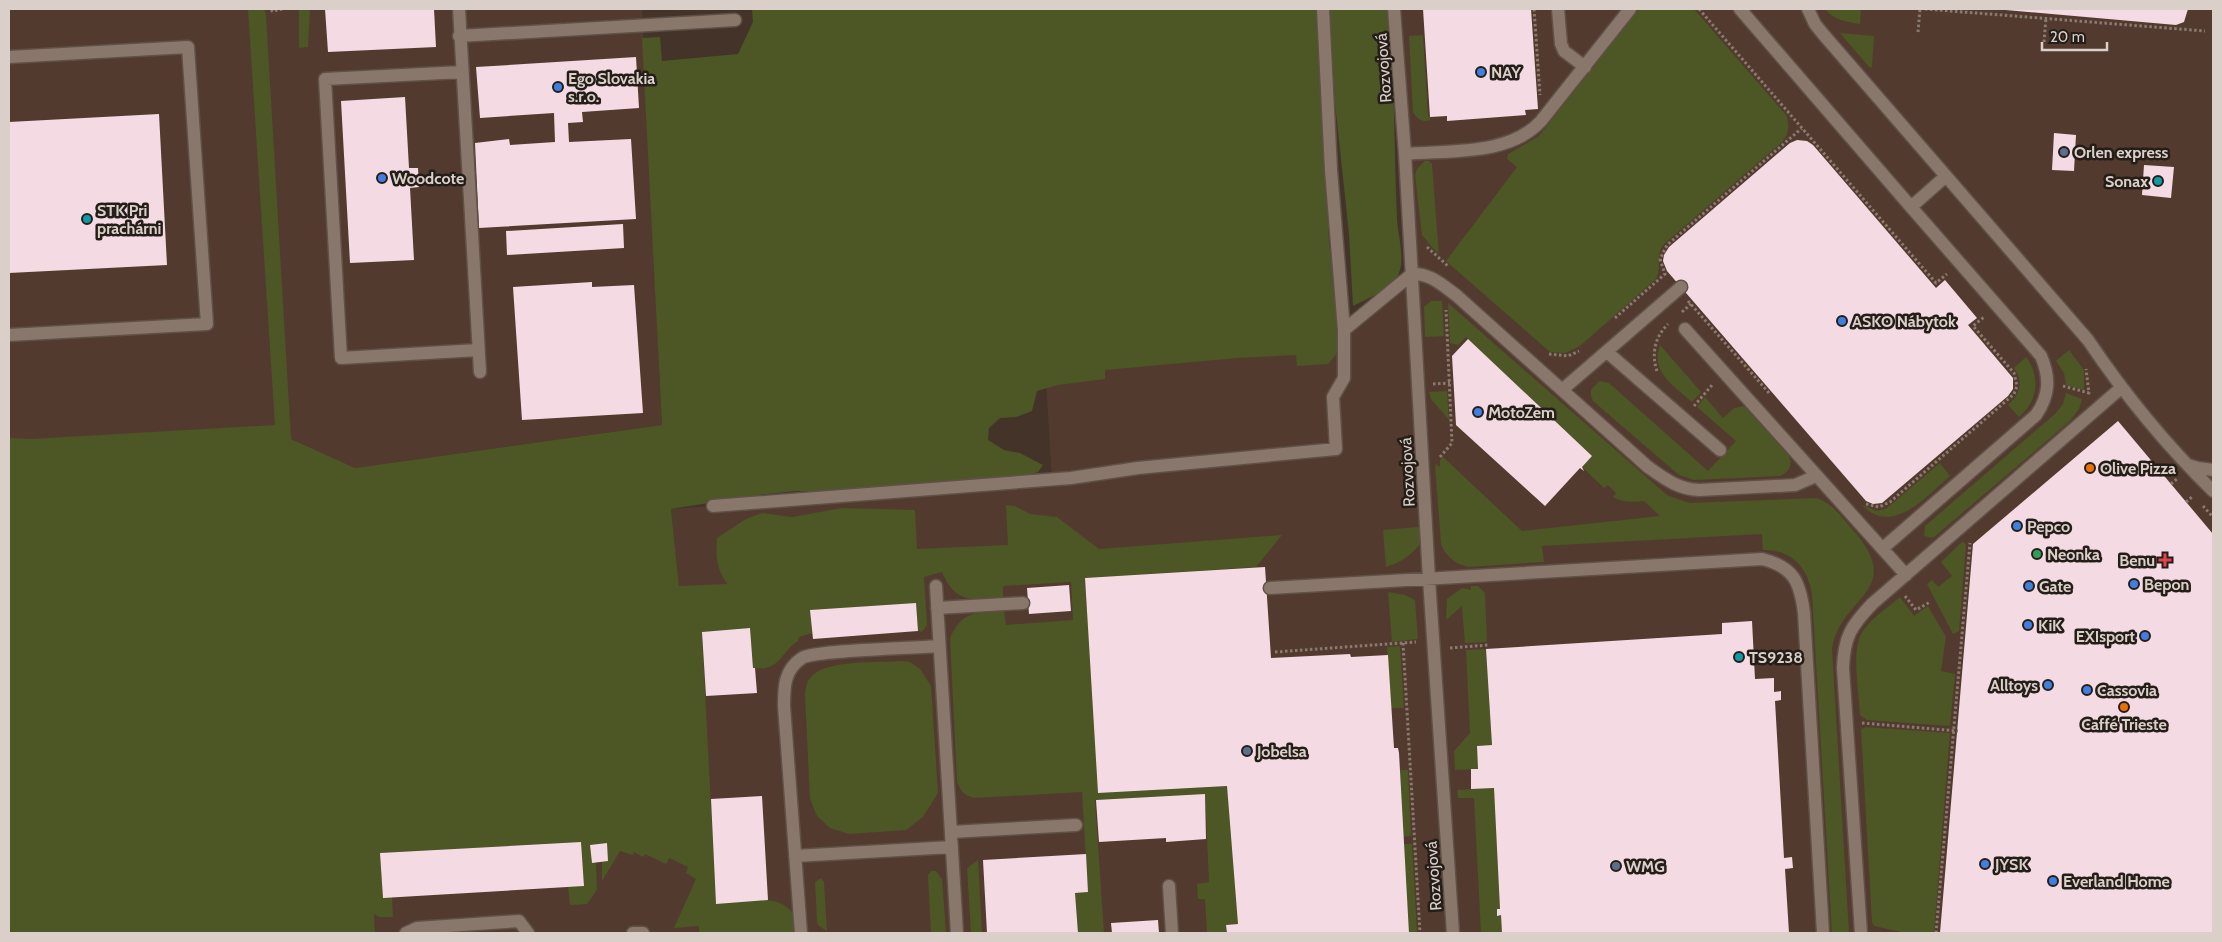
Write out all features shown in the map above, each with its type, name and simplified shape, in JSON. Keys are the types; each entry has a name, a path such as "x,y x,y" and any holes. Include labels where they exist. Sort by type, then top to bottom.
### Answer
{"lane":[{"path":"459,9 459,36 480,372"},
{"path":"713,506 1071,478 1138,468 1336,449 1333,397 1344,378 1344,330 1331,170 1323,9"},
{"name":"Rozvojová","path":"1394,9 1410,232 1429,579 1453,933"},
{"path":"1558,9 1561,44 1564,51 1585,67"},
{"path":"1405,154 1504,144 1526,134 1542,121 1630,9"},
{"path":"1740,9 2041,356 2047,369 2048,382 2044,401 2036,415 1883,548"},
{"path":"1808,9 1815,24 1823,34 2088,340 2121,388 2186,464 2213,491"},
{"path":"459,36 734,20"},
{"path":"9,57 188,48 206,324 9,335"},
{"path":"462,72 325,79 341,358 478,350"},
{"path":"1911,207 1946,176"},
{"path":"1344,330 1412,274 1430,276 1445,287 1648,467 1673,484 1686,490 1794,485 1816,476"},
{"path":"1562,390 1680,288"},
{"path":"1684,329 1906,575"},
{"path":"1607,352 1720,450"},
{"path":"1861,933 1843,668 1844,648 1849,632 1865,611 1895,584 2121,388"},
{"path":"2186,464 2213,470"},
{"path":"1270,588 1762,559 1775,562 1787,569 1801,590 1804,613 1822,933"},
{"path":"936,586 957,933"},
{"path":"937,608 1022,603"},
{"path":"801,933 784,699 785,678 792,667 810,655 939,646"},
{"path":"951,832 1076,825"},
{"path":"795,856 952,847"},
{"path":"1169,886 1172,933"},
{"path":"406,933 417,928 519,921 528,933"},
{"path":"633,933 643,933"}],"path":[{"path":"272,9 272,11 283,9"},
{"path":"1534,9 1542,121"},
{"path":"1699,9 1936,283 1947,274 1953,281"},
{"path":"1918,32 1920,9"},
{"path":"1925,9 2205,31"},
{"path":"2044,42 2046,18"},
{"path":"1773,399 1691,304 1680,288 1665,274 1660,259 1664,248 1802,128"},
{"path":"1410,232 1452,270"},
{"path":"1613,321 1665,274"},
{"path":"1423,476 1452,443 1445,287"},
{"path":"1679,314 1691,304"},
{"path":"1862,500 1874,507 1886,505 2014,394 2017,386 2014,373 1973,326 1984,316 1978,309"},
{"path":"1660,376 1654,359 1656,343 1663,329 1674,319"},
{"path":"1545,353 1554,356 1568,356 1583,347"},
{"path":"1683,418 1723,373"},
{"path":"2048,382 2089,393"},
{"path":"1693,407 1700,413"},
{"path":"2171,484 2178,478"},
{"path":"2186,502 2194,495"},
{"path":"1936,933 1970,541"},
{"path":"1895,584 1916,610 1930,602"},
{"path":"1403,643 1420,933"},
{"path":"1275,652 1392,644"},
{"path":"1466,647 1488,646"},
{"path":"1846,721 1958,731"}],"shaded area":[{"path":"9,9 642,9 662,425 355,468 291,439 9,455"},
{"path":"1394,9 2213,9 2213,933 375,933 368,842 679,586 671,509 1052,480 1043,332 1344,330 1412,274"}],"green space":[{"path":"248,9 264,9 266,15 291,439 355,468 662,425 642,38 660,37 662,61 738,54 753,22 752,9 1316,9 1329,243 1337,305 1339,347 1335,356 1328,364 1297,366 1296,355 1237,358 1105,370 1105,379 1058,385 1037,391 1032,411 1016,417 1000,418 989,428 988,440 1004,450 1020,453 1043,465 1038,472 1025,478 964,480 848,491 796,491 671,509 679,586 727,584 718,562 717,538 746,519 762,513 792,517 842,508 915,510 917,549 1008,545 1006,505 1015,506 1030,514 1057,517 1099,549 1282,535 1256,567 1085,578 1098,793 1227,786 1238,924 1227,925 1227,933 1207,933 1205,899 1198,899 1197,884 1209,882 1205,794 1095,800 1104,933 1078,933 1075,893 1088,892 1082,792 974,798 962,791 957,782 950,638 960,622 978,613 1004,611 1006,625 1073,620 1071,582 1003,586 1003,597 974,599 959,595 953,590 942,572 924,577 927,625 922,632 918,631 916,603 811,610 812,633 799,637 798,641 773,665 767,668 753,668 750,628 702,632 716,904 760,900 781,904 789,909 795,918 797,933 699,933 699,926 674,928 696,879 686,873 688,867 669,858 666,864 645,854 643,857 634,852 633,855 620,851 602,881 602,862 608,861 606,843 590,845 592,862 596,862 597,890 587,904 570,905 568,887 584,886 581,842 380,853 383,897 392,897 393,917 379,917 374,914 375,933 9,933 9,438 31,439 275,425"},
{"path":"299,9 310,9 308,47 299,48"},
{"path":"1330,9 1388,9 1393,88 1397,219 1401,267 1392,284 1353,306 1349,234 1335,103"},
{"path":"1639,9 1694,9 1786,115 1788,122 1787,132 1782,142 1663,245 1659,254 1658,275 1656,279 1580,346 1565,353 1550,352 1446,261 1517,167 1507,159 1508,154 1539,136"},
{"path":"1825,9 1861,9 1860,24 1836,18"},
{"path":"1840,33 1874,36 1872,67 1869,67"},
{"path":"1423,35 1428,116 1430,117 1430,120 1425,121 1418,118 1413,112 1409,36"},
{"path":"1425,161 1429,161 1432,164 1439,255 1422,235 1415,175 1417,169"},
{"path":"1431,301 1442,301 1444,336 1425,337 1424,307"},
{"path":"1448,303 1667,495 1689,503 1816,498 1827,503 1837,511 1868,551 1874,567 1872,581 1837,631 1832,649 1849,933 1832,933 1812,594 1807,576 1802,568 1790,557 1782,553 1763,550 1762,534 1542,546 1544,562 1468,567 1455,561 1447,555 1441,543 1435,466 1436,464 1440,467 1440,460 1443,457 1522,531 1660,516 1644,501 1624,501 1613,497 1616,493 1608,485 1604,488 1582,467 1591,456 1466,337 1458,345 1450,343"},
{"path":"1660,345 1701,392 1692,402 1671,384 1661,371 1658,363"},
{"path":"2069,350 2084,370 2084,390 2066,385 2064,373 2056,361"},
{"path":"2026,357 2034,373 2035,388 2030,404 2019,417 2008,405 2018,392 2020,383 2014,368"},
{"path":"1599,381 1609,383 1708,471 1736,441 1697,407 1705,397 1723,418 1734,408 1744,406 1789,456 1791,462 1789,468 1780,476 1694,480 1679,475 1593,401 1591,390"},
{"path":"1447,391 1449,420 1431,399 1429,392"},
{"path":"2066,393 2082,399 2079,409 2070,421 1933,538 1924,536 1925,526 2055,414 2063,404"},
{"path":"1940,463 1950,476 1909,510 1885,517 1873,514 1862,505 1877,511 1887,508"},
{"path":"1419,527 1420,544 1404,558 1386,567 1383,530"},
{"path":"1963,541 1966,545 1959,631 1953,634 1927,584 1932,580 1938,587 1952,576 1941,562"},
{"path":"1471,586 1478,586 1485,593 1487,642 1465,643 1462,606 1446,620 1447,599 1462,588 1471,590"},
{"path":"1388,592 1405,595 1415,600 1418,639 1392,642"},
{"path":"1900,597 1914,616 1928,606 1946,637 1941,671 1955,674 1950,726 1867,720 1860,715 1856,653 1860,636 1872,620"},
{"path":"1400,646 1404,708 1391,708 1387,647"},
{"path":"1486,649 1492,745 1477,746 1478,769 1455,770 1454,751 1470,733 1466,650"},
{"path":"910,662 920,669 931,686 938,793 923,817 906,830 849,834 830,828 817,816 810,799 805,695 807,683 818,671 828,667 854,663"},
{"path":"1866,727 1950,733 1934,933 1905,933 1874,926 1872,922 1861,729"},
{"path":"1400,770 1408,770 1411,836 1402,837"},
{"path":"1494,788 1500,909 1497,910 1497,915 1501,915 1502,933 1481,933 1474,798 1458,798 1457,790"},
{"path":"1403,844 1412,844 1417,933 1409,933"},
{"path":"978,860 982,933 971,933 967,868"},
{"path":"931,871 936,871 942,879 946,933 931,933 928,875"},
{"path":"821,878 824,882 827,931 819,926 817,922 815,882"}],"building":[{"path":"325,9 434,9 436,47 328,52"},
{"name":"NAY","path":"1423,9 1531,9 1538,109 1525,110 1526,115 1447,121 1447,116 1430,117"},
{"path":"1994,9 2188,9 2184,22 2176,25"},
{"path":"636,57 639,108 582,112 583,122 568,123 569,142 631,139 636,219 479,228 475,143 509,139 510,145 555,142 554,113 480,118 476,67"},
{"name":"Woodcote","path":"405,97 409,168 418,168 419,187 410,188 414,260 350,263 341,101"},
{"name":"STK Pri prachárni","path":"159,114 167,265 9,273 9,122"},
{"path":"2054,133 2076,135 2074,171 2052,170"},
{"name":"ASKO Nábytok","path":"1797,140 1807,141 1813,145 1936,288 1945,280 1977,318 1968,325 2013,378 2013,389 2008,396 1882,503 1873,504 1866,501 1667,271 1663,261 1669,247 1790,143"},
{"name":"Sonax","path":"2144,165 2174,167 2171,198 2142,195"},
{"path":"623,224 624,248 507,255 506,231"},
{"path":"592,282 592,287 634,285 643,413 522,420 513,287"},
{"path":"1468,339 1592,456 1582,467 1584,471 1580,468 1545,506 1456,425 1452,356"},
{"name":"Cassovia","path":"2118,421 2213,534 2213,933 1940,933 1973,544"},
{"name":"Jobelsa","path":"1265,567 1271,658 1350,654 1351,657 1388,655 1394,748 1398,748 1399,753 1409,933 1227,933 1226,925 1238,924 1227,786 1098,793 1085,578"},
{"path":"1069,585 1071,611 1029,614 1027,588"},
{"path":"916,603 918,631 813,639 810,610"},
{"path":"1752,621 1755,679 1774,678 1774,692 1781,691 1781,700 1775,701 1784,858 1792,857 1793,868 1785,869 1789,933 1502,933 1501,915 1497,916 1497,909 1500,909 1494,788 1471,789 1471,769 1478,769 1477,746 1492,745 1486,649 1722,634 1722,623"},
{"path":"750,628 757,693 706,696 702,632"},
{"path":"1205,794 1206,839 1166,842 1166,838 1099,842 1096,800"},
{"path":"762,796 768,900 716,904 711,799"},
{"path":"581,842 584,886 383,898 380,853"},
{"path":"607,843 608,861 592,863 590,845"},
{"path":"1086,854 1088,892 1075,893 1078,933 987,933 983,860"},
{"path":"1158,920 1159,933 1112,933 1111,923"}],"place":[{"name":"NAY","path":"1481,72"},
{"name":"Ego Slovakia s.r.o.","path":"558,87"},
{"name":"Orlen express","path":"2064,152"},
{"name":"Woodcote","path":"382,178"},
{"name":"Sonax","path":"2158,181"},
{"name":"STK Pri prachárni","path":"87,219"},
{"name":"ASKO Nábytok","path":"1842,321"},
{"name":"MotoZem","path":"1478,412"},
{"name":"Olive Pizza","path":"2090,468"},
{"name":"Pepco","path":"2017,526"},
{"name":"Neonka","path":"2037,554"},
{"name":"Benu","path":"2165,560"},
{"name":"Bepon","path":"2134,584"},
{"name":"Gate","path":"2029,586"},
{"name":"KiK","path":"2028,625"},
{"name":"EXIsport","path":"2145,636"},
{"name":"TS9238","path":"1739,657"},
{"name":"Alltoys","path":"2048,685"},
{"name":"Cassovia","path":"2087,690"},
{"name":"Caffé Trieste","path":"2124,707"},
{"name":"Jobelsa","path":"1247,751"},
{"name":"JYSK","path":"1985,864"},
{"name":"WMG","path":"1616,866"},
{"name":"Everland Home","path":"2053,881"}]}
